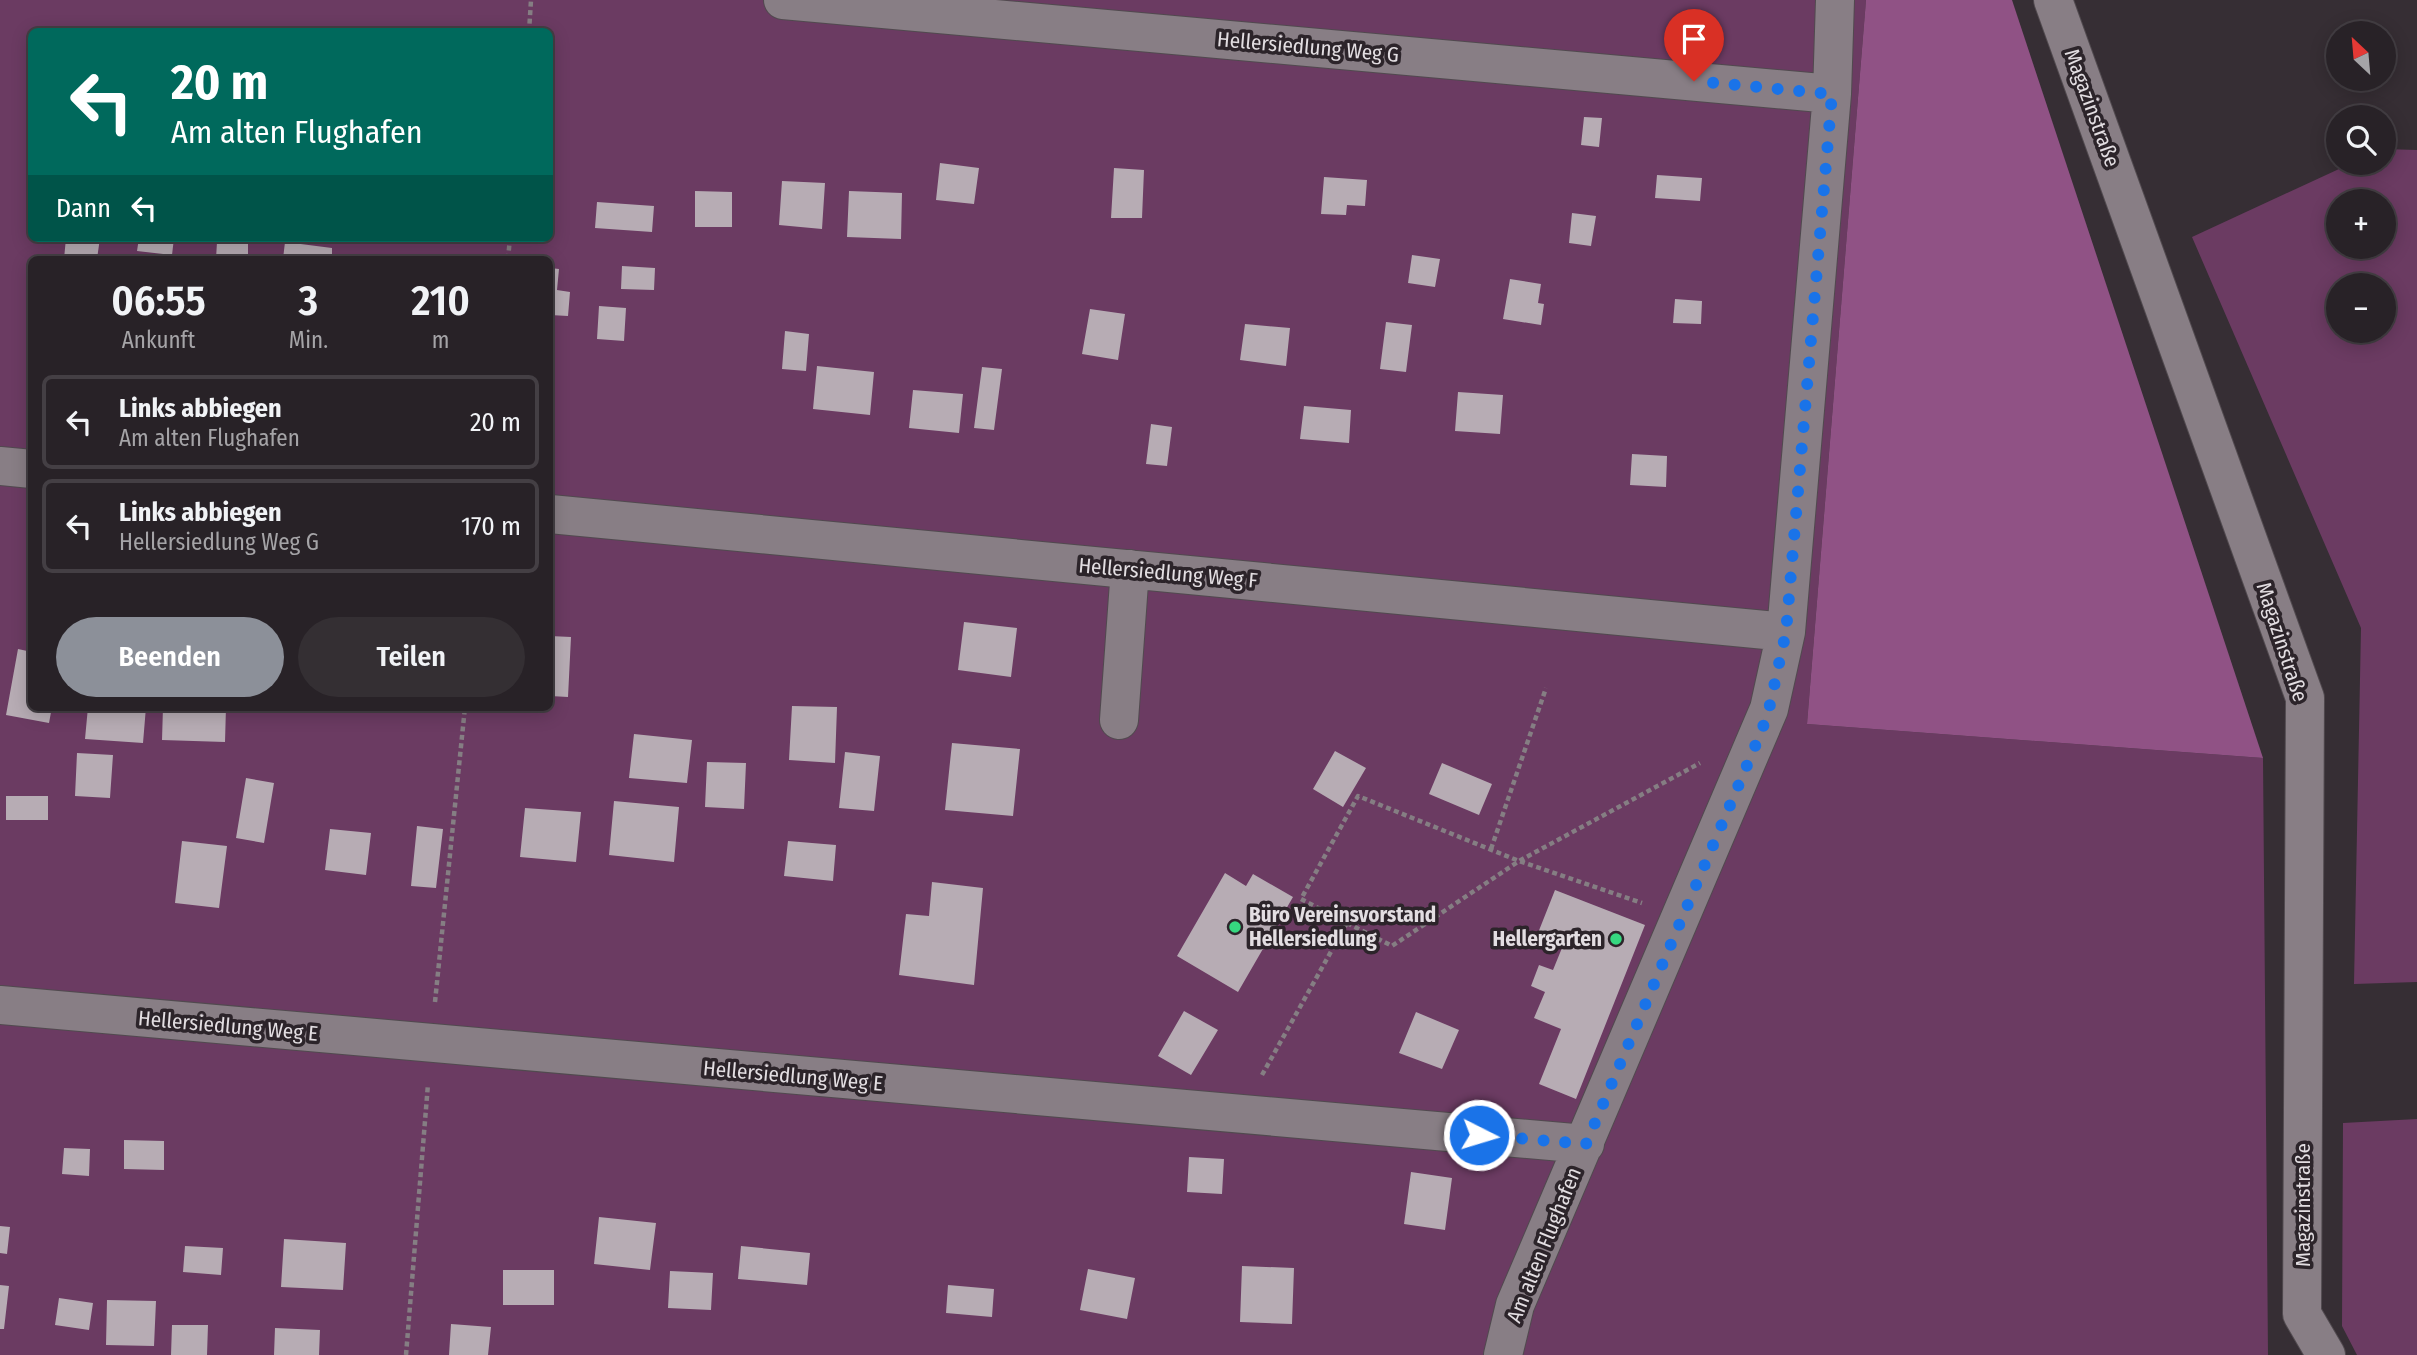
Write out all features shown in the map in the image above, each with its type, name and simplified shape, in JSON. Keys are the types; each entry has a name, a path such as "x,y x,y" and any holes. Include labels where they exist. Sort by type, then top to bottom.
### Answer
{"street":[{"name":"Hellersiedlung Weg G","path":"783,0 1832,94"},
{"name":"Am alten Flughafen","path":"1503,1355 1515,1305 1586,1144 1769,709 1786,632 1832,94 1835,0"},
{"name":"Magazinstraße","path":"2053,0 2305,698 2302,1314 2326,1355"},
{"path":"0,466 28,468"},
{"name":"Hellersiedlung Weg F","path":"553,514 1786,632"},
{"path":"1119,720 1130,569"},
{"name":"Hellersiedlung Weg E","path":"0,1005 1586,1144"}],"path":[{"path":"528,28 531,0"},
{"path":"1490,849 1546,688"},
{"path":"1681,917 1520,860 1490,849 1358,796 1301,899 1392,946 1520,860 1701,762"},
{"path":"1239,1115 1347,923"}],"shaded area":[{"path":"0,0 1866,0 1807,724 2263,758 2268,1355 0,1355"},
{"path":"1866,0 2012,0 2263,758 1807,724"},
{"path":"2396,149 2417,150 2417,982 2354,984 2361,628 2192,237 2326,175 2396,175"},
{"path":"2417,1119 2417,1355 2357,1355 2342,1326 2343,1123"}],"building":[{"path":"1584,117 1602,118 1599,147 1581,145"},
{"path":"940,163 979,168 974,204 936,200"},
{"path":"1114,168 1144,170 1142,218 1111,218"},
{"path":"1657,175 1702,178 1700,201 1655,198"},
{"path":"1324,177 1367,180 1365,206 1347,205 1346,215 1321,214"},
{"path":"782,181 825,183 822,229 779,225"},
{"path":"695,191 732,192 732,227 695,227"},
{"path":"849,191 902,193 901,239 847,237"},
{"path":"597,202 654,206 652,232 595,228"},
{"path":"1572,213 1596,216 1591,246 1569,243"},
{"path":"66,242 99,242 97,256 64,256"},
{"path":"138,242 174,242 172,255 137,251"},
{"path":"217,242 248,243 248,256 216,256"},
{"path":"285,242 332,248 332,256 283,256"},
{"path":"1412,255 1440,259 1435,287 1408,283"},
{"path":"622,266 655,268 654,290 621,289"},
{"path":"553,268 559,269 557,290 570,292 568,316 553,315"},
{"path":"1510,279 1541,284 1538,303 1544,304 1541,325 1503,319"},
{"path":"1675,299 1702,301 1701,324 1673,323"},
{"path":"599,306 626,308 624,341 597,339"},
{"path":"1090,309 1125,314 1118,360 1082,354"},
{"path":"1386,322 1412,325 1406,372 1380,369"},
{"path":"1245,324 1290,328 1286,366 1240,360"},
{"path":"785,331 809,334 806,371 782,369"},
{"path":"817,366 874,372 870,415 813,409"},
{"path":"982,367 1002,369 994,430 974,428"},
{"path":"913,390 963,394 959,433 909,428"},
{"path":"1458,392 1503,395 1500,434 1455,431"},
{"path":"1304,406 1351,410 1349,443 1300,439"},
{"path":"1151,424 1172,427 1167,466 1146,464"},
{"path":"1632,454 1667,456 1666,487 1630,485"},
{"path":"964,622 1017,628 1011,677 958,670"},
{"path":"553,636 571,637 568,697 553,696"},
{"path":"18,649 28,651 28,711 51,711 49,723 6,715"},
{"path":"792,706 837,707 835,763 789,760"},
{"path":"88,711 146,711 143,743 85,739"},
{"path":"163,711 226,711 225,742 162,740"},
{"path":"634,734 692,740 687,783 629,778"},
{"path":"952,743 1020,749 1013,816 945,810"},
{"path":"1335,751 1366,768 1343,807 1313,789"},
{"path":"845,752 880,756 874,811 839,808"},
{"path":"77,753 113,755 110,798 75,796"},
{"path":"707,762 746,763 744,809 705,807"},
{"path":"1442,763 1492,784 1479,815 1429,794"},
{"path":"246,778 274,783 264,843 236,838"},
{"path":"6,796 48,796 48,820 6,820"},
{"path":"614,801 679,807 674,862 609,855"},
{"path":"525,808 581,812 576,862 520,857"},
{"path":"417,826 443,829 436,888 411,886"},
{"path":"330,829 371,833 366,875 325,870"},
{"path":"182,841 227,846 219,908 175,903"},
{"path":"788,841 836,845 833,881 784,876"},
{"name":"Büro Vereinsvorstand Hellersiedlung","path":"1225,873 1246,886 1253,874 1293,897 1238,992 1177,956"},
{"path":"932,882 983,888 974,985 899,975 906,914 929,916"},
{"name":"Hellergarten","path":"1555,890 1645,925 1576,1099 1539,1084 1561,1029 1534,1018 1545,992 1531,986 1539,965 1553,970 1564,943 1538,933"},
{"path":"1184,1011 1218,1030 1191,1075 1158,1056"},
{"path":"1416,1012 1459,1030 1442,1069 1399,1053"},
{"path":"124,1140 164,1141 164,1170 124,1169"},
{"path":"64,1148 90,1149 89,1176 62,1174"},
{"path":"1189,1157 1224,1159 1222,1194 1187,1192"},
{"path":"1411,1172 1452,1178 1445,1230 1404,1224"},
{"path":"599,1217 656,1223 650,1270 594,1264"},
{"path":"0,1226 10,1227 7,1254 0,1253"},
{"path":"284,1239 346,1243 343,1290 281,1287"},
{"path":"185,1246 223,1248 221,1275 183,1272"},
{"path":"741,1246 810,1253 807,1285 738,1279"},
{"path":"1242,1266 1294,1268 1292,1324 1240,1322"},
{"path":"1088,1269 1135,1278 1127,1319 1080,1310"},
{"path":"503,1270 554,1270 554,1305 503,1305"},
{"path":"670,1271 713,1273 711,1310 668,1308"},
{"path":"0,1285 9,1286 4,1329 0,1329"},
{"path":"948,1285 994,1289 992,1317 946,1313"},
{"path":"59,1298 93,1303 89,1330 55,1325"},
{"path":"107,1300 156,1301 154,1346 106,1345"},
{"path":"451,1324 491,1327 488,1355 449,1355"},
{"path":"172,1325 208,1325 207,1355 171,1355"},
{"path":"275,1328 320,1330 319,1355 274,1355"}],"place":[{"name":"Büro Vereinsvorstand Hellersiedlung","path":"1235,927"},
{"name":"Hellergarten","path":"1616,939"}],"route":[{"path":"1479,1135 1586,1144 1762,730 1786,632 1832,94 1694,81"}]}
